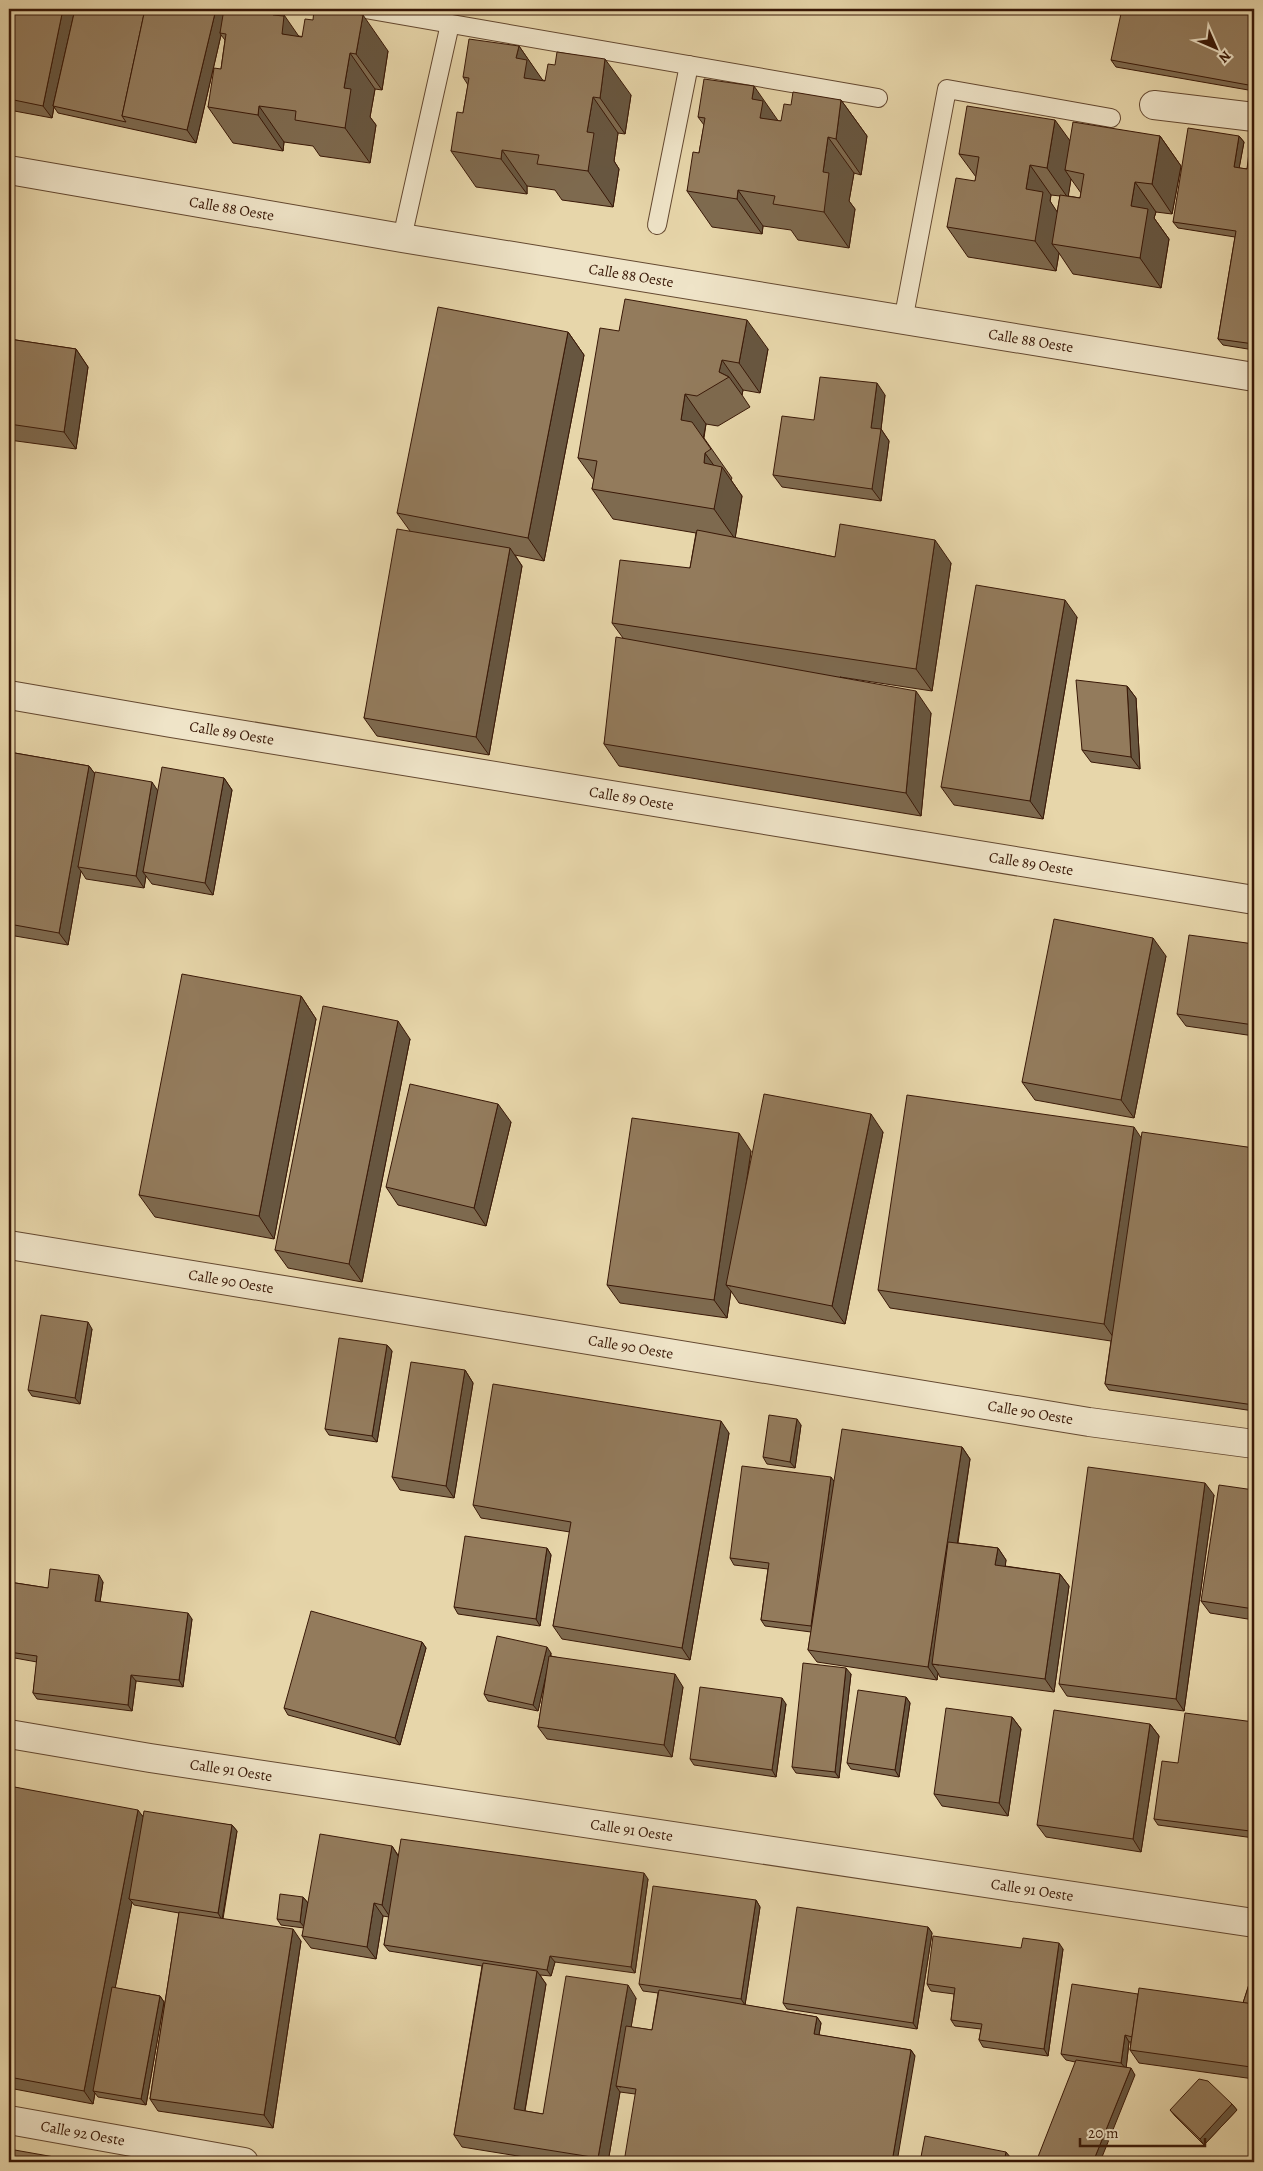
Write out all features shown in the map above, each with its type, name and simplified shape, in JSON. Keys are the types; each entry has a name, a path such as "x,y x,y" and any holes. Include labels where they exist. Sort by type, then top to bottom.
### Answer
{"street":[{"path":"1154,105 1254,117"},
{"name":"Calle 88 Oeste","path":"9,170 402,238 1254,377"},
{"name":"Calle 89 Oeste","path":"9,695 1254,900"},
{"name":"Calle 90 Oeste","path":"9,1246 1089,1422 1254,1444"},
{"name":"Calle 91 Oeste","path":"9,1734 150,1758 1254,1923"},
{"name":"Calle 92 Oeste","path":"9,2120 244,2162"}],"lane":[{"path":"365,9 878,98"},
{"path":"402,238 450,24"},
{"path":"657,225 689,65"},
{"path":"904,321 947,89 1111,118"}],"building":[{"path":"9,9 63,9 43,106 9,99"},
{"path":"75,9 145,9 122,116 126,122 53,106"},
{"path":"145,9 216,9 187,130 122,116"},
{"path":"224,9 274,9 273,15 284,16 282,34 302,37 305,19 313,20 314,9 363,15 356,54 350,53 344,88 351,89 345,128 295,120 296,111 259,106 258,115 208,107 214,68 221,69 226,34 220,33"},
{"path":"1122,9 1254,9 1254,86 1111,60"},
{"path":"469,39 519,46 516,58 527,60 524,78 545,81 548,64 555,65 557,52 605,59 600,98 593,97 587,132 594,133 588,171 537,164 539,155 502,150 501,159 451,151 457,112 463,113 469,78 463,77"},
{"path":"704,79 754,86 752,99 763,101 760,118 781,121 784,104 791,105 793,92 841,100 836,139 828,137 823,172 829,173 824,212 773,204 775,196 738,190 737,199 687,191 693,152 699,153 705,118 698,117"},
{"path":"967,106 1055,120 1047,168 1030,165 1026,189 1043,192 1035,241 947,227 956,178 975,181 979,157 959,154"},
{"path":"1073,122 1160,136 1152,184 1135,182 1131,206 1148,209 1140,258 1052,244 1060,195 1080,198 1084,174 1065,170"},
{"path":"1188,128 1239,136 1234,167 1247,169 1250,144 1254,145 1254,344 1218,339 1236,231 1173,222"},
{"path":"625,299 747,320 739,363 722,360 719,372 729,377 697,396 685,394 681,420 692,422 711,449 705,453 704,463 722,467 714,509 592,489 597,461 578,458 600,328 619,331"},
{"path":"438,307 568,332 528,538 397,513"},
{"path":"9,339 76,349 64,432 9,424"},
{"path":"820,377 877,383 871,428 881,429 872,489 773,475 782,416 814,420"},
{"path":"840,524 935,540 916,669 612,623 620,560 690,568 697,530 835,557"},
{"path":"397,529 510,548 476,737 364,718"},
{"path":"976,585 1065,600 1030,801 941,787"},
{"path":"616,637 916,691 906,793 604,744"},
{"path":"1076,680 1127,686 1131,757 1082,750"},
{"path":"9,752 89,766 59,933 9,924"},
{"path":"162,767 224,778 205,883 143,872"},
{"path":"95,772 152,782 136,876 78,867"},
{"path":"1054,919 1153,938 1121,1100 1022,1082"},
{"path":"1189,935 1254,944 1254,1025 1177,1014"},
{"path":"182,974 301,996 259,1216 139,1195"},
{"path":"323,1006 398,1021 349,1264 275,1250"},
{"path":"410,1084 498,1104 474,1208 386,1187"},
{"path":"764,1094 871,1114 832,1306 726,1285"},
{"path":"907,1095 1134,1127 1104,1324 878,1290"},
{"path":"632,1118 739,1133 714,1300 607,1285"},
{"path":"1142,1132 1254,1148 1254,1405 1105,1384"},
{"path":"41,1315 88,1322 75,1398 28,1390"},
{"path":"339,1338 387,1345 372,1436 325,1429"},
{"path":"411,1362 465,1370 446,1486 392,1477"},
{"path":"493,1384 721,1421 682,1648 553,1626 571,1522 473,1505"},
{"path":"769,1415 797,1419 790,1462 763,1457"},
{"path":"842,1429 962,1447 928,1667 808,1650"},
{"path":"742,1466 831,1477 811,1626 761,1620 769,1563 730,1558"},
{"path":"1088,1467 1205,1483 1176,1699 1059,1684"},
{"path":"1219,1485 1254,1490 1254,1609 1201,1601"},
{"path":"465,1536 547,1548 536,1619 454,1607"},
{"path":"948,1542 998,1548 995,1565 1060,1574 1045,1679 932,1664"},
{"path":"50,1569 99,1575 95,1601 188,1613 179,1680 131,1675 128,1705 33,1693 37,1656 9,1652 9,1582 48,1588"},
{"path":"311,1611 422,1642 395,1738 284,1708"},
{"path":"497,1636 547,1647 533,1705 484,1694"},
{"path":"549,1656 675,1674 664,1745 538,1727"},
{"path":"803,1663 846,1668 835,1772 792,1767"},
{"path":"700,1687 782,1698 772,1770 690,1759"},
{"path":"858,1690 906,1697 895,1770 847,1763"},
{"path":"946,1708 1012,1717 999,1803 934,1794"},
{"path":"1054,1710 1150,1724 1133,1839 1037,1825"},
{"path":"1185,1713 1254,1722 1254,1801 1250,1831 1154,1819 1162,1761 1178,1763"},
{"path":"9,1786 138,1810 84,2091 9,2077"},
{"path":"144,1811 232,1825 218,1913 129,1899"},
{"path":"320,1834 392,1846 382,1905 374,1903 367,1947 302,1936"},
{"path":"401,1839 644,1873 631,1967 550,1956 547,1970 384,1945"},
{"path":"653,1886 756,1900 741,1999 639,1984"},
{"path":"280,1894 303,1897 300,1922 277,1919"},
{"path":"797,1907 928,1927 913,2023 783,2003"},
{"path":"179,1912 293,1929 264,2115 150,2099"},
{"path":"933,1936 1021,1948 1023,1938 1059,1943 1044,2049 979,2040 982,2024 951,2020 955,1988 927,1984"},
{"path":"483,1963 537,1971 514,2109 543,2114 566,1976 628,1985 598,2158 454,2135"},
{"path":"1254,1969 1254,2004 1243,2003"},
{"path":"1072,1984 1138,1994 1132,2037 1125,2035 1121,2063 1061,2054"},
{"path":"112,1987 160,1996 141,2099 93,2091"},
{"path":"1139,1988 1254,2004 1254,2046 1251,2067 1130,2050"},
{"path":"659,1990 817,2017 814,2034 911,2050 892,2162 624,2162 636,2089 616,2086 626,2026 652,2030"},
{"path":"1076,2060 1131,2068 1093,2162 1036,2162"},
{"path":"1199,2079 1208,2081 1232,2104 1200,2139 1170,2110"},
{"path":"925,2136 1006,2152 1004,2162 920,2162"},
{"path":"9,2149 60,2158 59,2162 9,2162"}]}
